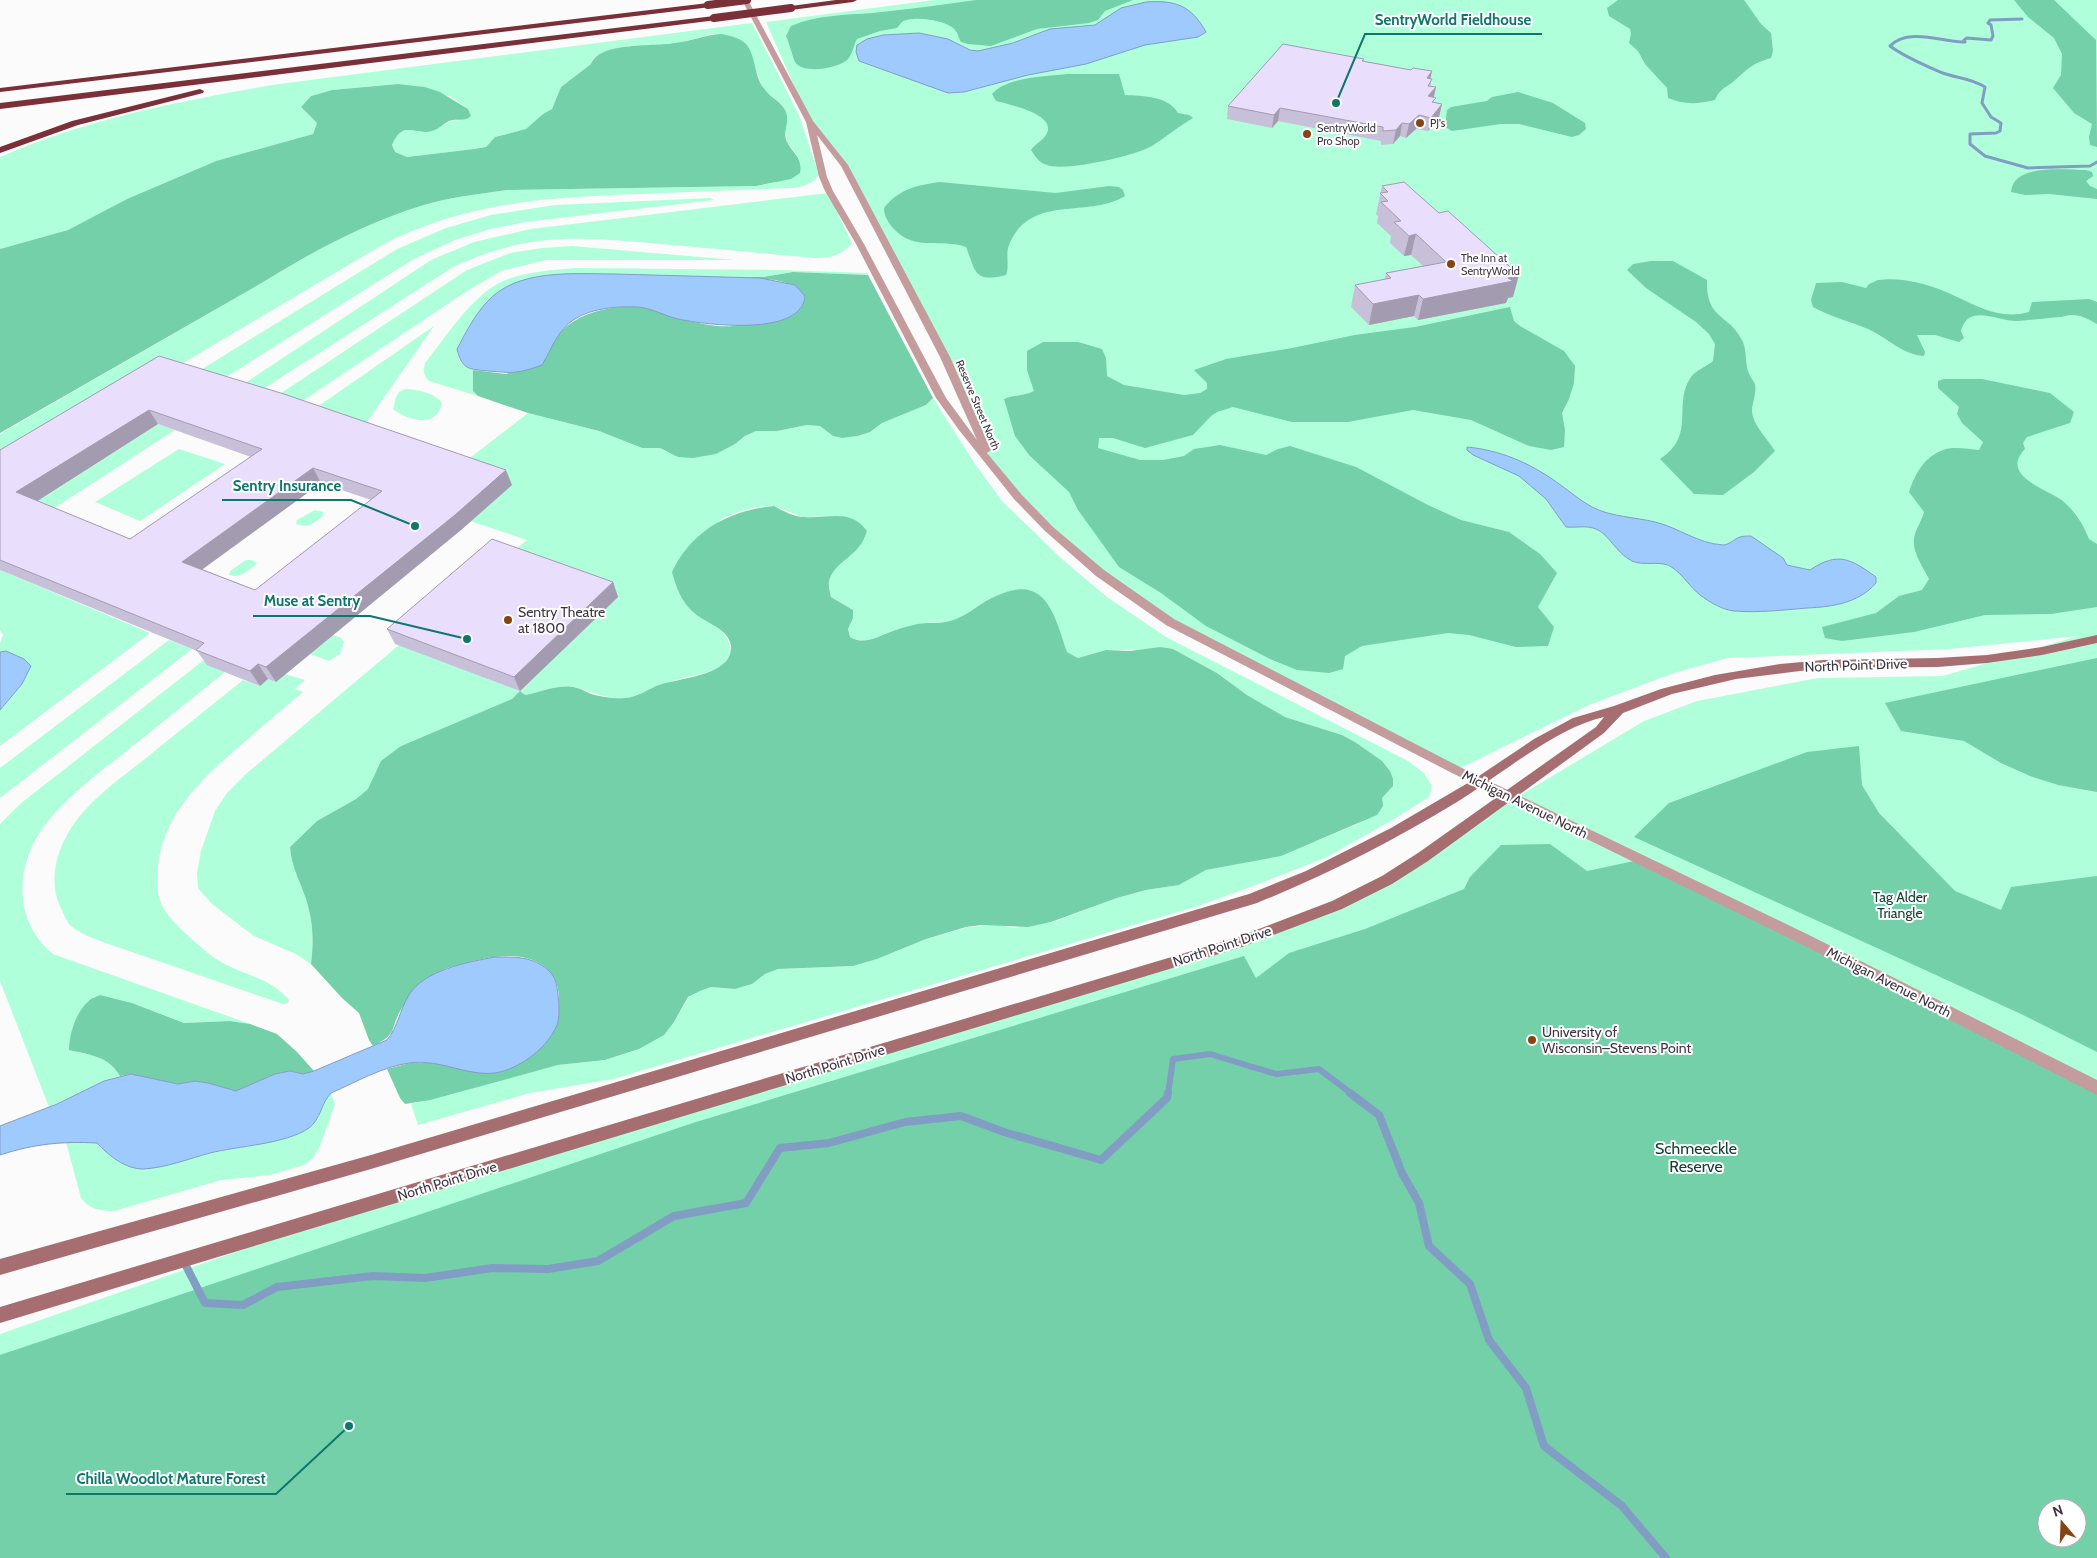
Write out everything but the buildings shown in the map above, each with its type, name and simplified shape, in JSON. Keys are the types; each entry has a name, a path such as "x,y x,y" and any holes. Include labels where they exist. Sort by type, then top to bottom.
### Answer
{"highway":[{"path":"0,90 746,0"},
{"path":"0,106 853,0"},
{"path":"0,150 75,123 193,92 270,79 444,56 462,49"}],"street":[{"name":"Reserve Street North","path":"746,0 810,122 844,165 945,357 992,463"},
{"name":"Reserve Street North","path":"810,122 823,176 922,366 962,428 992,463"},
{"name":"Michigan Avenue North","path":"992,463 1018,497 1070,547 1100,573 1170,622 1479,782 1802,938 2097,1088"},
{"name":"North Point Drive","path":"0,1267 371,1162 1218,911 1287,886 1330,867 1374,844 1479,782 1549,735 1580,719 1619,709 1669,691 1744,674 1786,667 1845,663 1951,662 2015,656 2073,646 2097,639"},
{"name":"North Point Drive","path":"0,1315 1237,943 1337,905 1387,880 1423,858 1600,730 1619,709"}],"green space":[{"name":"Schmeeckle Reserve","path":"934,0 2097,0 2097,1558 0,1558 0,1334 385,1200 1237,943 1337,905 1644,721 1697,701 1818,678 1943,676 2078,636 1950,649 1728,658 1674,673 1589,705 1456,770 1170,622 1070,547 992,463 945,357 844,165 810,122 766,22"},
{"path":"976,0 1133,0 1105,11 1098,20 1089,23 1037,29 991,46 961,42 955,30 943,23 928,19 907,20 902,22 897,28 880,31 857,39 847,60 836,66 821,69 799,66 795,62 786,36 791,26 821,18"},
{"path":"1618,0 1744,0 1761,24 1771,33 1773,51 1771,58 1751,67 1721,90 1715,100 1691,103 1668,98 1667,88 1645,64 1638,51 1629,43 1630,29 1609,16 1607,8"},
{"path":"2014,0 2054,0 2096,40 2097,147 2090,145 2089,137 2092,124 2074,113 2053,88 2061,75 2062,54 2054,38 2028,17"},
{"path":"752,23 799,115 819,175 810,183 792,188 606,195 540,200 508,204 444,219 382,245 0,472 0,434 303,258 362,228 434,202 507,190 756,186 774,183 796,154 787,142 783,107 763,88 746,45 731,36 712,34 674,44 629,46 614,49 593,58 591,64 561,87 552,109 543,114 527,129 495,137 486,147 474,149 407,157 395,152 392,145 398,134 408,130 424,132 434,130 451,121 461,120 468,109 451,97 425,87 398,84 332,90 311,96 301,107 317,123 313,134 216,161 127,199 68,230 0,249 0,157 67,131 102,121 172,104 243,90"},
{"path":"721,34 734,37 746,44 752,54 760,82 766,91 782,105 786,112 787,142 799,160 801,168 800,173 791,179 756,186 507,190 424,205 362,228 303,258 0,433 0,249 68,230 127,199 216,161 313,134 317,123 301,107 311,96 332,90 398,84 425,87 440,92 468,109 471,116 466,119 449,121 432,131 405,130 396,137 392,145 395,152 407,157 474,149 486,147 495,137 526,129 543,114 552,109 561,87 591,64 596,57 605,52 616,48 675,43"},
{"path":"1068,74 1119,74 1125,95 1162,100 1174,107 1178,113 1189,115 1193,118 1152,146 1131,154 1083,165 1056,167 1044,164 1039,161 1031,150 1047,133 1048,126 1044,120 1038,115 1019,107 996,101 992,94 998,88 1027,78"},
{"path":"1518,92 1553,103 1585,123 1586,129 1579,135 1572,137 1519,124 1501,124 1452,131 1445,127 1447,110 1451,107 1487,101 1492,97"},
{"path":"2054,169 2086,170 2092,172 2093,176 2086,181 2090,186 2097,189 2097,199 2049,194 2025,195 2011,192 2014,183 2021,176 2030,172"},
{"path":"940,182 1056,193 1109,186 1119,187 1123,190 1125,196 1110,203 1045,213 1031,219 1018,229 1009,245 1006,275 988,278 982,276 975,269 966,247 910,240 893,228 887,219 884,208 896,196 909,189"},
{"path":"828,193 852,243 836,255 815,258 613,240 561,239 535,241 482,255 453,267 252,396 233,391 431,260 474,242 531,229"},
{"path":"710,198 714,200 525,222 490,229 455,240 412,260 215,384 189,377 397,249 446,228 491,215 555,205"},
{"path":"572,246 735,260 546,260 501,271 467,291 292,408 269,401 467,270 510,253"},
{"path":"1651,261 1673,261 1707,280 1710,302 1714,309 1736,331 1744,344 1748,371 1755,384 1752,408 1753,417 1775,451 1754,472 1723,495 1694,494 1660,459 1671,450 1678,440 1686,388 1693,375 1713,361 1715,344 1709,334 1696,322 1646,288 1627,270 1633,264"},
{"path":"575,268 779,270 867,273 868,275 793,272 763,277 540,277 510,287 489,301 480,310 457,349 460,362 473,370 473,391 478,396 427,379 424,373 425,363 470,306 492,287 520,275"},
{"path":"793,272 868,275 933,398 926,405 882,423 870,432 858,436 842,438 833,436 820,426 807,425 777,431 756,431 716,454 693,458 678,457 660,448 642,448 599,431 528,413 478,396 473,391 473,370 506,374 546,358 550,347 563,330 571,323 590,314 612,308 635,306 706,324 732,326 743,324 795,285 775,280 743,277 763,277"},
{"path":"1878,280 1908,281 1927,285 1990,311 2009,314 2029,312 2032,302 2089,299 2097,302 2097,324 2076,315 2010,321 1977,315 1970,317 1965,322 1961,331 1964,338 1959,342 1935,335 1917,335 1925,352 1924,356 1901,349 1868,329 1813,307 1811,300 1816,283 1842,282 1866,288 1869,284"},
{"path":"1510,307 1514,321 1564,351 1575,366 1574,383 1562,413 1565,430 1564,447 1551,450 1529,446 1471,420 1413,410 1348,422 1292,422 1233,407 1211,416 1193,435 1145,448 1113,438 1099,438 1098,448 1140,460 1163,460 1184,456 1194,449 1220,445 1266,455 1290,446 1356,467 1461,520 1509,532 1540,554 1557,573 1538,607 1554,627 1548,646 1516,647 1469,635 1448,633 1362,646 1345,656 1343,669 1329,673 1297,670 1270,659 1206,626 1161,593 1119,567 1078,510 1069,492 1029,455 1015,436 1004,399 1034,391 1027,370 1027,351 1043,342 1078,342 1102,349 1106,358 1107,376 1124,385 1184,395 1200,393 1207,389 1207,383 1194,370 1226,359 1355,335 1415,327"},
{"path":"434,326 359,433 307,414"},
{"path":"1944,379 1982,379 2050,393 2074,412 2070,423 2027,437 2023,443 2025,449 2019,458 2018,466 2027,480 2060,499 2069,507 2081,523 2089,539 2097,544 2097,607 2051,614 1985,615 1914,632 1842,641 1825,638 1822,627 1876,613 1899,596 1922,590 1929,579 1915,549 1915,535 1924,512 1909,492 1911,485 1921,467 1936,453 1951,448 1979,450 1983,442 1962,423 1957,414 1959,407 1938,388 1938,381"},
{"path":"405,389 420,391 435,397 442,403 439,411 434,417 421,420 399,413 393,409 396,397 399,392"},
{"path":"933,398 975,464 1002,501 1063,560 1107,597 1166,637 1408,761 1424,773 1432,786 1429,797 1327,857 1198,906 613,1079 530,1093 418,1125 411,1104 558,1065 605,1060 640,1049 674,1022 689,997 711,987 735,989 752,984 765,974 778,969 853,966 877,959 926,939 969,927 998,925 1015,928 1053,922 1117,898 1146,890 1179,885 1206,870 1253,861 1304,846 1358,824 1393,786 1382,762 1355,742 1342,735 1285,717 1247,695 1217,673 1173,649 1106,650 1078,658 1067,652 1052,612 1045,602 1037,594 1026,590 1013,591 996,596 961,617 952,620 914,625 866,640 856,640 850,637 848,629 853,618 853,610 831,597 829,581 837,568 859,546 867,531 839,516 803,517 774,506 756,507 723,518 685,550 693,613 718,628 730,645 729,655 722,665 708,672 670,682 645,693 626,698 607,697 571,687 558,687 525,695 520,692 512,699 401,746 368,789 356,799 317,821 290,847 294,867 310,915 313,939 311,964 296,954 254,936 212,904 198,888 197,873 201,851 215,811 227,793 246,774 527,540 470,521 458,467 528,413 599,431 642,448 660,448 666,452 735,444 745,436 756,431 777,431 807,425 820,426 833,436 842,438 858,436 870,432 882,423 926,405"},
{"path":"158,424 175,430 45,514 28,507"},
{"path":"179,449 225,464 140,521 95,502"},
{"path":"774,506 800,517 839,516 854,519 867,531 859,547 836,568 829,581 831,597 853,610 853,618 848,629 850,637 856,640 871,639 913,625 952,620 961,617 996,596 1013,590 1026,590 1037,594 1045,601 1052,612 1067,652 1078,658 1106,650 1130,651 1160,647 1173,649 1217,673 1247,695 1285,717 1342,735 1355,742 1382,761 1390,771 1393,786 1382,798 1383,806 1377,815 1281,856 1206,870 1179,885 1146,890 1117,898 1051,922 1028,927 981,925 966,927 926,939 877,959 853,966 778,969 765,974 752,984 735,989 711,987 688,997 674,1022 664,1035 639,1049 605,1060 558,1065 430,1100 405,1104 400,1098 387,1069 410,1063 438,1063 481,1073 500,1072 558,1023 559,996 554,977 541,964 531,959 508,956 485,958 446,968 409,1000 398,1015 391,1034 373,1046 359,1013 342,998 311,964 313,939 310,915 294,867 290,847 317,821 356,799 368,789 381,761 401,746 512,699 520,691 525,695 558,687 571,687 599,696 625,698 637,695 656,686 701,675 718,668 726,661 731,651 729,640 721,630 697,616 689,608 680,594 672,572 680,557 690,545 714,525 742,512"},
{"path":"315,510 323,512 323,516 307,526 296,524 297,520"},
{"path":"246,560 252,560 257,563 241,575 229,575 230,571"},
{"path":"0,570 150,633 0,746 0,710 22,684 31,666 6,651 0,652 0,643 3,635 0,630"},
{"path":"333,635 341,638 344,642 340,654 329,661 310,654"},
{"path":"169,640 192,649 0,798 0,768"},
{"path":"209,656 225,672 84,785 48,821 37,837 29,854 24,872 22,890 24,908 39,940 53,954 250,1024 230,1021 184,1023 132,1003 100,995 69,1050 92,1055 104,1060 120,1076 104,1081 49,1107 0,981 0,824 20,804"},
{"path":"2097,658 2097,792 2058,785 2030,776 2001,763 1964,741 1901,731 1885,703"},
{"path":"285,674 305,680 295,689 303,692 214,769 188,797 168,829 162,847 157,880 161,903 175,923 208,953 228,966 271,985 289,1000 288,1003 283,1004 106,943 86,935 69,924 57,897 55,871 62,844 76,820 114,783 243,680 260,686 268,679 276,682"},
{"name":"Tag Alder Triangle","path":"1859,746 1862,785 1879,813 1955,891 2001,910 2011,887 2097,876 2097,1052 2021,1014 1634,837 1669,803 1807,752"},
{"name":"Schmeeckle Reserve","path":"1550,844 1587,871 1639,860 2097,1088 2097,1558 0,1558 0,1355 696,1122 1244,956 1256,978 1289,953 1365,929 1464,889 1470,877 1501,845"},
{"path":"100,995 132,1003 184,1023 230,1021 250,1024 277,1034 314,1071 303,1074 290,1071 275,1074 236,1091 195,1081 178,1084 131,1074 120,1076 104,1060 92,1055 69,1050 70,1037 80,1011 90,1000"},
{"path":"331,1093 335,1104 320,1146 313,1158 304,1165 270,1175 221,1180 114,1211 95,1209 81,1198 66,1142 97,1143 108,1154 210,1153 254,1145 318,1119 324,1100"}],"water":[{"path":"1146,2 1166,2 1181,6 1194,16 1206,32 1198,37 1145,45 1086,64 1028,75 964,92 948,93 859,61 856,52 857,45 867,39 883,35 919,33 948,39 970,50 978,51 1013,43 1050,29 1095,25 1121,8"},
{"path":"615,274 760,278 795,285 805,296 800,309 788,318 771,323 751,325 709,324 678,319 638,307 622,307 589,312 569,323 559,334 542,365 527,370 504,372 471,369 461,361 457,349 463,337 482,308 498,292 529,278 546,275"},
{"path":"1467,447 1502,454 1524,463 1545,474 1582,501 1599,510 1664,525 1713,544 1725,545 1740,537 1751,536 1783,558 1787,565 1810,570 1820,564 1837,559 1852,562 1876,577 1876,583 1862,595 1845,603 1835,605 1743,612 1725,609 1700,595 1669,565 1637,563 1626,558 1601,531 1585,527 1566,527 1546,499 1519,476 1473,455 1467,450"},
{"path":"6,651 24,659 31,666 22,684 0,710 0,652"},
{"path":"495,957 524,958 537,962 551,973 556,982 558,992 559,1018 548,1041 526,1060 509,1069 500,1072 478,1073 432,1063 421,1062 399,1065 369,1075 331,1093 313,1124 309,1128 288,1138 210,1153 160,1167 143,1169 130,1167 106,1152 97,1143 72,1142 48,1144 0,1155 0,1126 57,1104 104,1081 131,1074 178,1084 195,1081 208,1083 236,1091 275,1074 290,1071 303,1074 314,1071 387,1040 409,995 425,979 460,965"}],"waterway":[{"path":"2022,19 1990,20 1988,23 1991,25 1993,36 1991,40 1967,38 1964,40 1965,42 1962,42 1915,37 1897,41 1890,46 1907,57 1940,72 1985,87 1982,103 1991,117 2001,123 2000,131 1996,133 1970,134 1970,144 1985,156 2028,168 2090,166 2097,162"},
{"path":"1168,1094 1173,1059 1210,1054 1276,1074 1319,1069 1352,1094"},
{"path":"183,1260 205,1303 243,1305 277,1287 373,1276 425,1278 492,1268 548,1269 598,1261 674,1216 746,1203 780,1148 829,1143 905,1122 961,1116 1004,1132 1101,1160 1167,1098 1168,1093"},
{"path":"1350,1093 1379,1115 1402,1173 1419,1203 1429,1246 1470,1284 1489,1340 1526,1388 1544,1446 1622,1506 1666,1558"}],"place":[{"name":"SentryWorld Fieldhouse","path":"1336,103"},
{"name":"PJ's","path":"1420,123"},
{"name":"SentryWorld Pro Shop","path":"1307,134"},
{"name":"The Inn at SentryWorld","path":"1451,264"},
{"name":"Sentry Insurance","path":"415,526"},
{"name":"Sentry Theatre at 1800","path":"508,620"},
{"name":"Muse at Sentry","path":"467,639"},
{"name":"University of Wisconsin–Stevens Point","path":"1532,1040"},
{"name":"Chilla Woodlot Mature Forest","path":"349,1426"}]}
